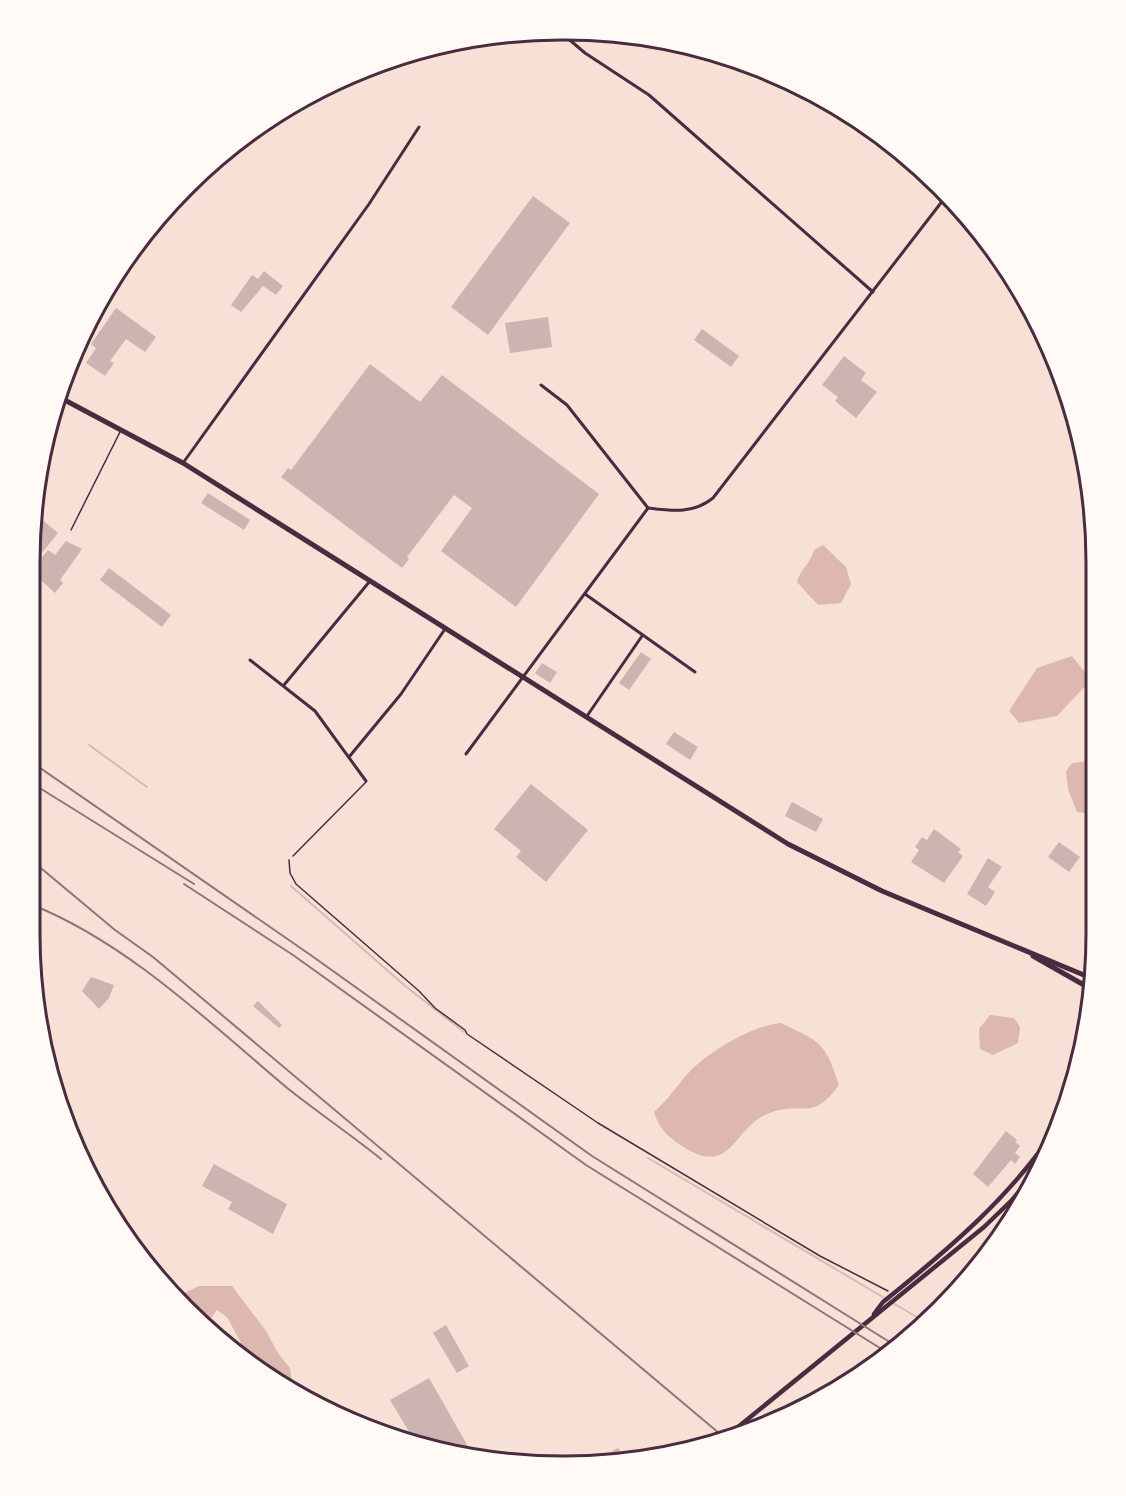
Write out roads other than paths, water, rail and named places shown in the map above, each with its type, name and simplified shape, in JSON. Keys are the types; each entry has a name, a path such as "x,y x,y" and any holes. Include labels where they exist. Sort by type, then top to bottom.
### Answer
{"main road":[{"path":"66,402 122,429 183,463 586,718 807,854 882,891 1083,975"},
{"path":"1026,952 1082,985"},
{"path":"872,1316 894,1293 979,1221 1006,1194 1037,1153"},
{"path":"741,1424 872,1316 889,1306 998,1214 1013,1197"}],"street":[{"path":"570,40 649,96 873,292"},
{"path":"183,463 369,204 419,127"},
{"path":"541,386 567,405 648,508 690,511 713,498 941,203"},
{"path":"466,754 648,508"},
{"path":"284,685 370,581"},
{"path":"585,594 695,672"},
{"path":"349,757 401,694 445,629"},
{"path":"586,718 642,636"},
{"path":"250,660 315,711 366,781"}],"lane":[{"path":"71,530 122,429"},
{"path":"293,856 366,781"}],"waterway":[{"path":"89,745 147,787"},
{"path":"291,886 404,985 464,1032"},
{"path":"648,1158 917,1317"}],"railway":[{"path":"40,768 312,956 592,1156 889,1342"},
{"path":"40,788 194,884"},
{"path":"40,867 115,930 153,957 718,1432"},
{"path":"184,884 293,955 586,1165 881,1348"},
{"path":"40,909 99,939 165,985 286,1087 381,1159"}]}
